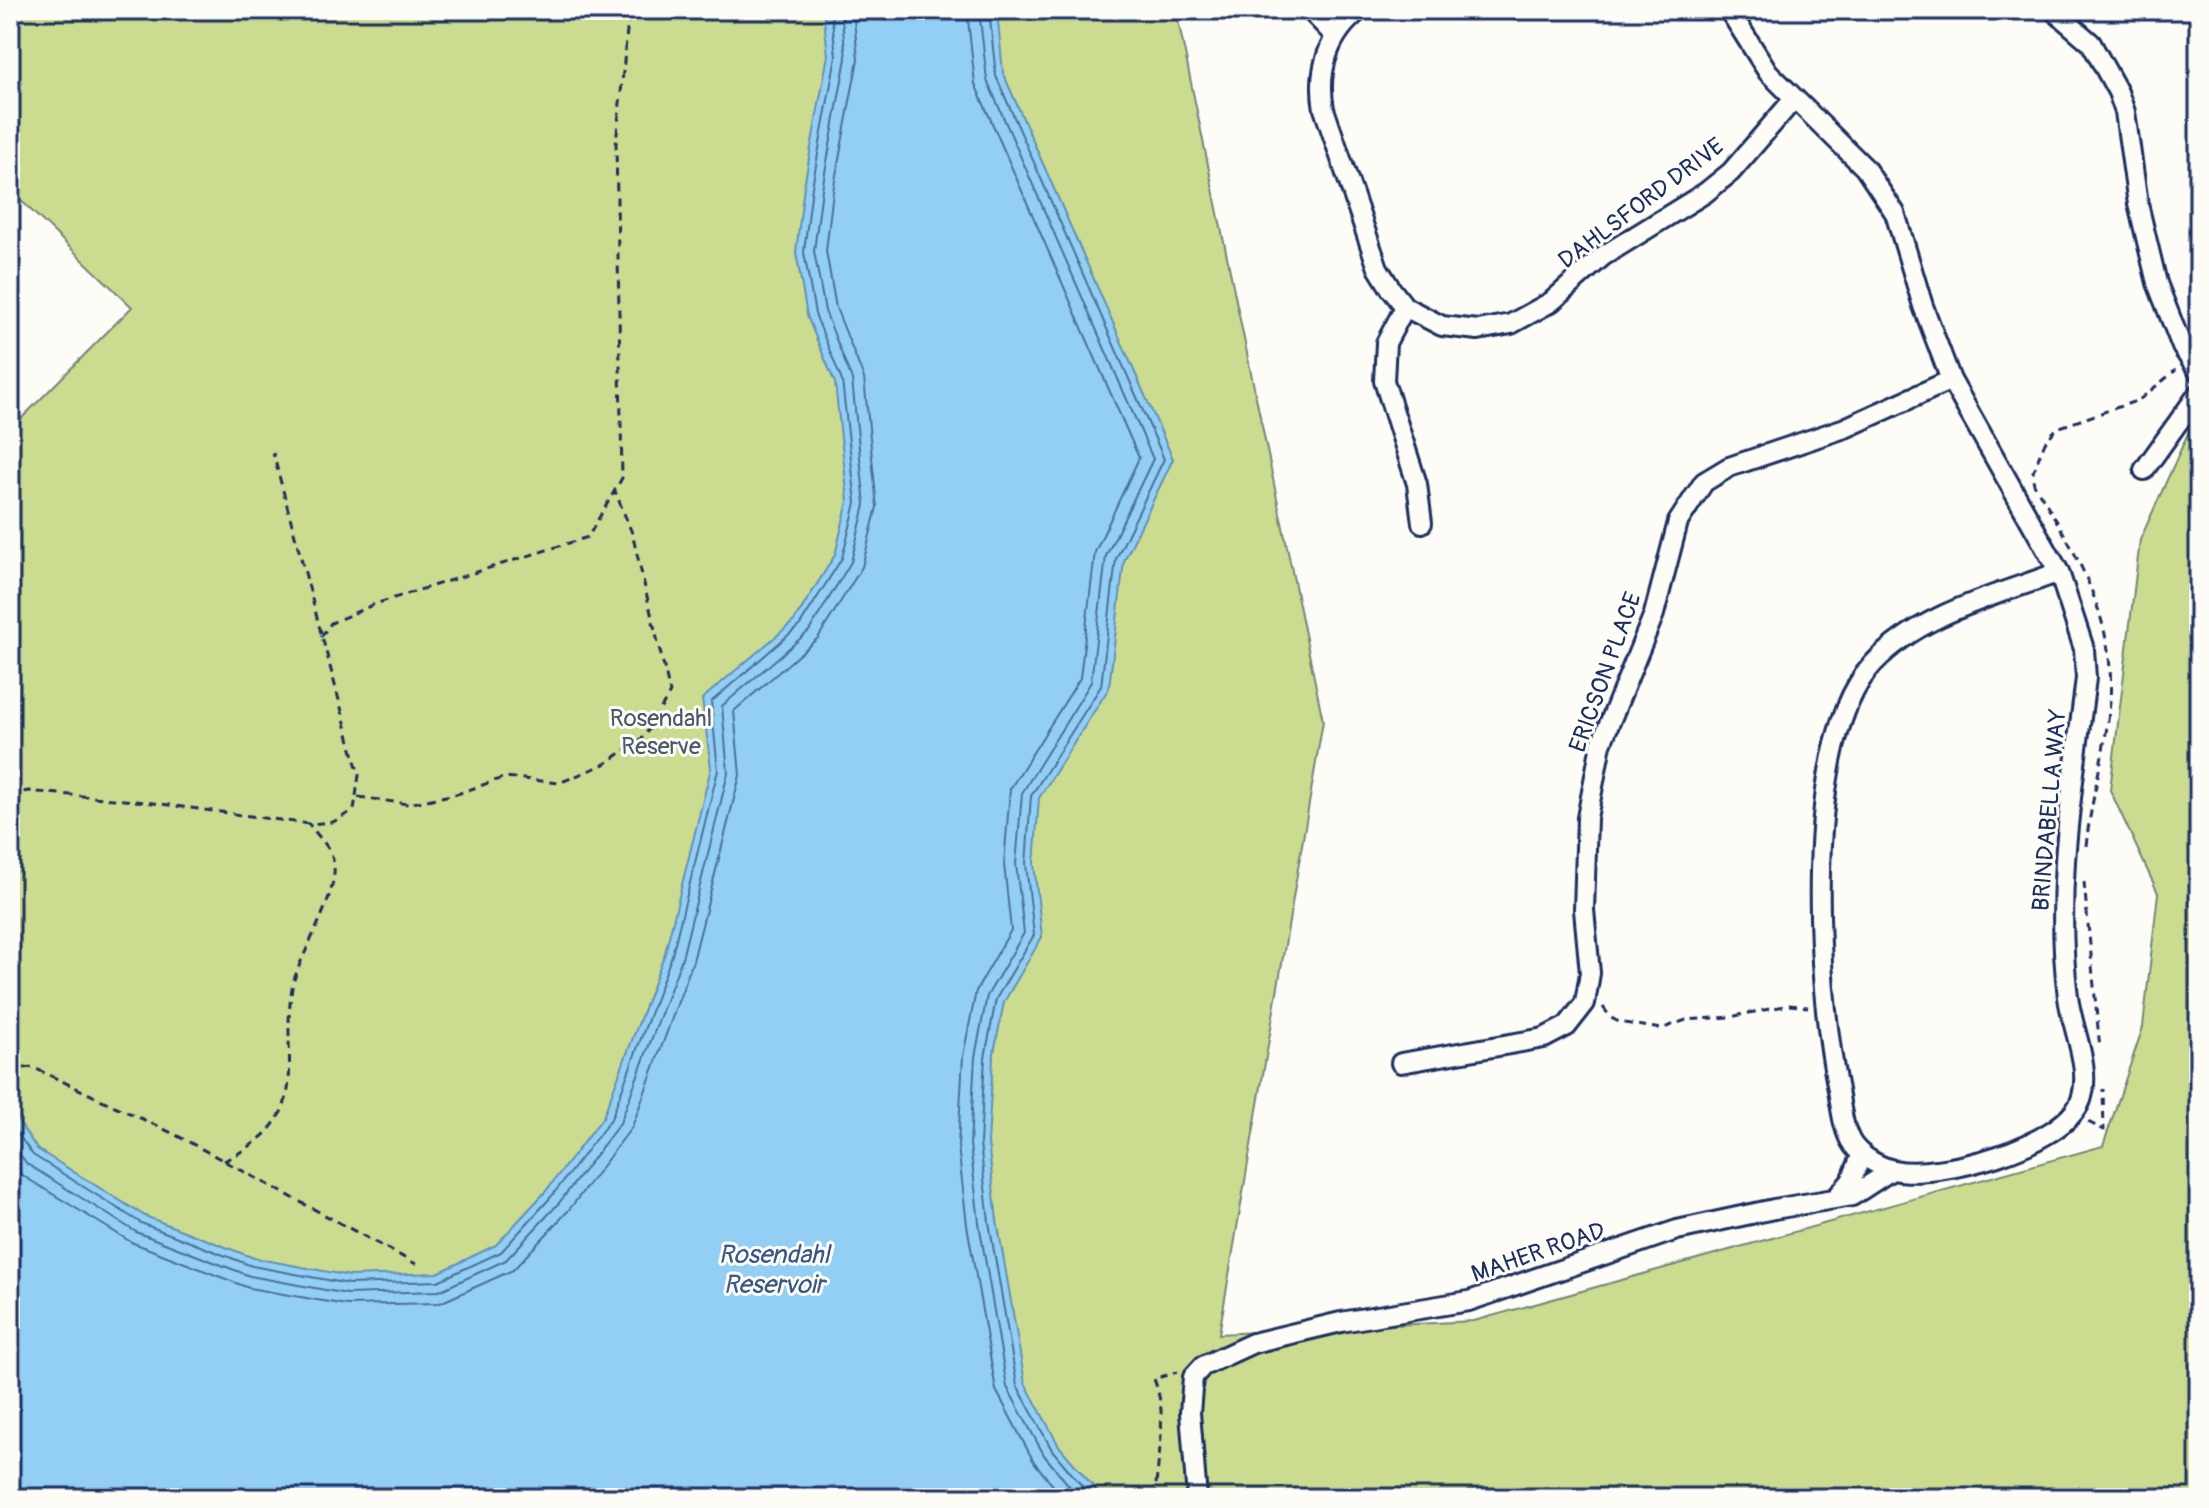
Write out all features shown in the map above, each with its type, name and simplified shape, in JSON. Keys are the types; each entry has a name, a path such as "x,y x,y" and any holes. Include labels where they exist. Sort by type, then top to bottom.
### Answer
{"street":[{"path":"1310,10 1334,35"},
{"name":"DAHLSFORD DRIVE","path":"1360,10 1334,35 1323,66 1320,88 1324,109 1378,268 1405,307 1442,326 1495,328 1533,314 1603,256 1705,193 1731,172 1793,100"},
{"name":"BRINDABELLA WAY","path":"1729,10 1747,43 1793,100 1865,168 1895,213 1923,306 1951,380 2059,572 2084,649 2086,678 2061,883 2062,952 2068,1002 2083,1069 2080,1101 2057,1129 2018,1148 1939,1169 1892,1170 1862,1154"},
{"path":"2053,10 2091,43 2118,92 2125,112 2138,204 2157,283 2182,347 2199,372"},
{"path":"1405,307 1386,343 1384,381 1417,484 1422,523"},
{"name":"ERICSON PLACE","path":"1587,997 1590,973 1584,865 1592,785 1613,708 1654,614 1672,539 1685,508 1704,482 1729,467 1823,436 1951,380"},
{"path":"2144,470 2199,393"},
{"path":"1836,1198 1851,1181 1862,1154 1851,1143 1845,1127 1824,1006 1819,921 1826,801 1839,733 1858,684 1892,645 1915,629 2059,572"},
{"path":"1401,1063 1544,1038 1567,1026 1578,1015 1587,997"},
{"name":"MAHER ROAD","path":"1198,1371 1253,1343 1341,1322 1469,1301 1677,1230 1862,1193 1892,1170"},
{"path":"1197,1498 1190,1388 1198,1371"}],"path":[{"path":"321,637 331,623 375,604 588,537 622,478 616,144 629,10"},
{"path":"10,795 28,791 146,802 309,824 333,822 354,810 359,775 273,453"},
{"path":"356,797 408,804 460,793 505,777 559,783 605,764 644,737 670,693 632,533 615,491"},
{"path":"224,1161 256,1146 274,1126 291,1079 292,987 333,884 333,856 309,824"},
{"path":"1587,997 1602,1004 1611,1018 1619,1022 1661,1029 1686,1020 1730,1017 1789,1005 1824,1006"},
{"path":"10,1070 32,1067 224,1161 416,1264"},
{"path":"1155,1498 1162,1428 1160,1393 1154,1379 1198,1371"}],"green space":[{"name":"Rosendahl Reserve","path":"10,10 1176,10 1323,721 1219,1334 1474,1321 2103,1146 2143,1027 2158,893 2110,790 2140,540 2199,409 2199,1498 10,1498 10,430 132,307 10,190"}],"water":[{"name":"Rosendahl Reservoir","path":"823,10 997,10 1003,73 1173,459 1124,561 1109,688 1039,798 1034,864 1042,937 1004,1002 993,1058 988,1142 997,1220 1025,1383 1059,1446 1103,1498 10,1498 10,1109 37,1149 145,1216 254,1258 350,1276 438,1273 496,1245 545,1192 603,1117 665,953 711,768 702,699 794,621 835,555 848,501 835,383 807,316 796,252 804,186 828,55"}]}
